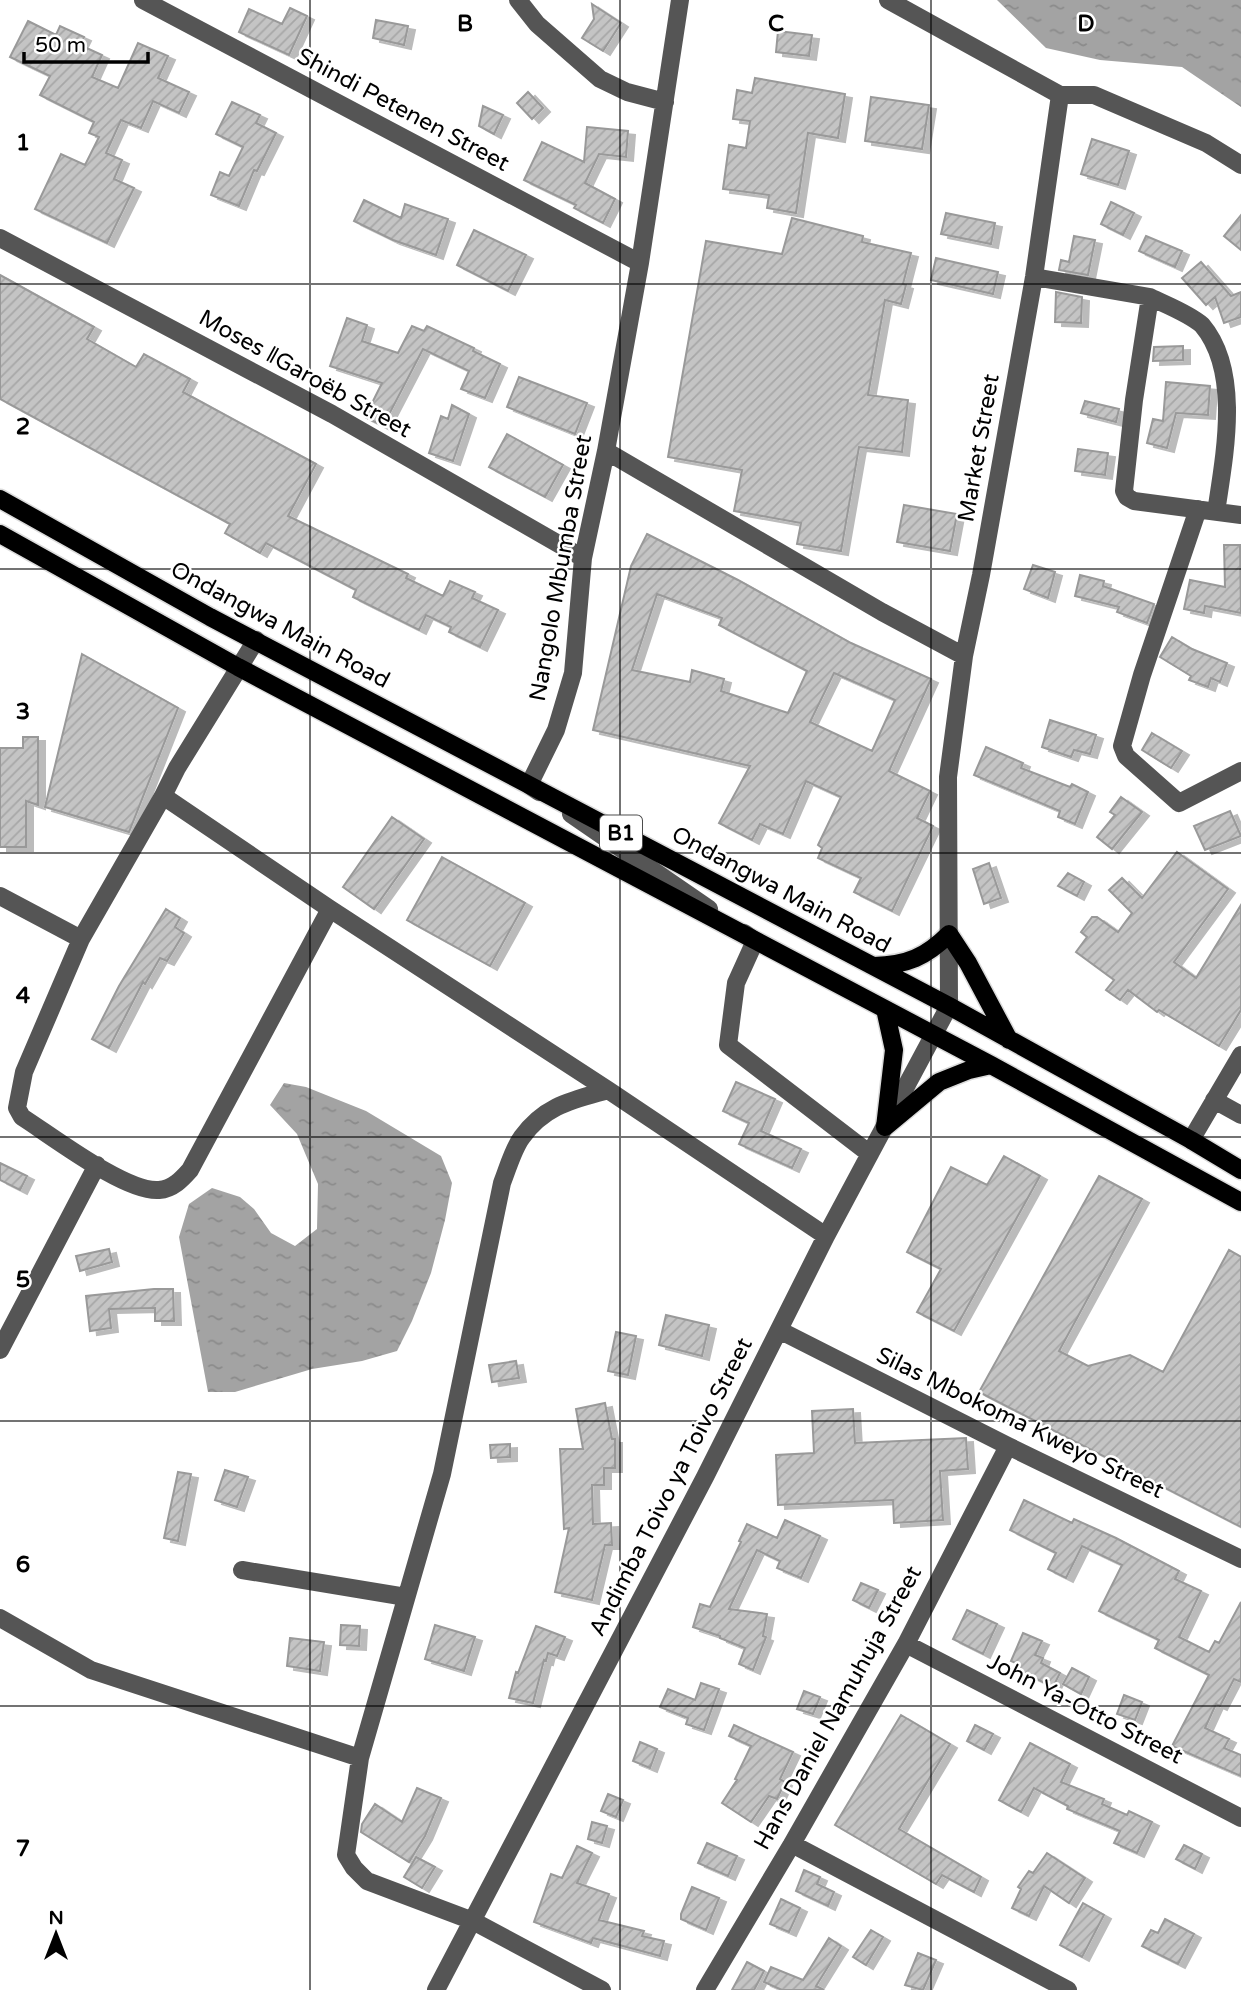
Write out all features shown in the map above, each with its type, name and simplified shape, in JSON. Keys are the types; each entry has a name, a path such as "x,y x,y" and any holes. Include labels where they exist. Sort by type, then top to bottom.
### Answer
{"main road":[{"name":"Ondangwa Main Road","path":"0,499 256,640 949,1006 1240,1167"},
{"name":"B1","path":"0,534 238,667 991,1065 1241,1202"},
{"path":"873,966 898,965 931,951 948,934 968,963 1009,1040"},
{"path":"885,1009 894,1050 885,1128"},
{"path":"885,1128 939,1082 991,1065"}],"street":[{"name":"Shindi Petenen Street","path":"143,0 640,263"},
{"path":"518,0 537,24 600,79 627,92 665,102"},
{"name":"Nangolo Mbumba Street","path":"529,785 556,730 573,673 583,558 606,451 640,263 680,0"},
{"path":"888,0 1060,95 1094,94 1206,143 1241,165"},
{"name":"Market Street","path":"949,1006 947,777 964,656 1034,277 1060,95"},
{"name":"Moses ǁGaroëb Street","path":"0,238 332,414 583,558"},
{"path":"1034,277 1150,297 1202,325 1222,350 1229,370 1231,412 1207,510 1142,675 1122,746 1123,752 1179,803 1241,771"},
{"path":"1150,297 1134,400 1124,491 1127,497 1134,501 1241,515"},
{"path":"606,451 964,656"},
{"path":"256,640 177,768 81,939 24,1072 17,1108 22,1117 121,1180 143,1189 160,1190 177,1184 190,1170 330,909"},
{"path":"529,785 755,941 736,983 728,1045 870,1154"},
{"path":"163,796 826,1236"},
{"path":"0,896 81,939"},
{"name":"Andimba Toivo ya Toivo Street","path":"436,1990 705,1477 826,1236 949,1006"},
{"path":"1191,1140 1241,1055"},
{"path":"602,1990 473,1921 368,1881 354,1868 346,1855 360,1758 442,1474 502,1182 521,1138 545,1112 562,1102 608,1090"},
{"path":"1214,1100 1241,1115"},
{"path":"0,1350 97,1165"},
{"name":"Silas Mbokoma Kweyo Street","path":"779,1330 1007,1446 1241,1559"},
{"name":"Hans Daniel Namuhuja Street","path":"705,1990 906,1644 1007,1446"},
{"path":"242,1570 407,1597"},
{"path":"0,1618 91,1670 360,1758"},
{"name":"John Ya-Otto Street","path":"906,1644 1241,1818"},
{"path":"792,1844 1068,1990"}],"water":[{"path":"997,0 1241,0 1241,107 1182,67 1100,60 1046,48"},
{"path":"284,1083 306,1087 366,1111 441,1156 452,1183 445,1220 431,1273 397,1351 362,1361 312,1369 235,1392 208,1392 179,1237 189,1204 212,1188 240,1197 254,1209 271,1233 295,1246 317,1229 318,1184 297,1134 270,1105"}],"building":[{"path":"592,4 621,23 603,51 582,38 594,19"},
{"path":"290,8 307,16 289,55 239,32 249,9 282,24"},
{"path":"376,20 408,26 404,45 373,38"},
{"path":"28,21 56,35 60,26 84,37 80,45 102,55 92,77 118,88 138,43 168,56 158,78 189,92 179,113 153,101 141,128 121,120 106,153 122,160 114,179 134,188 107,243 35,209 61,154 85,165 99,137 89,133 94,122 40,95 50,76 10,57"},
{"path":"778,31 812,35 809,56 776,52"},
{"path":"755,78 845,94 838,138 808,133 796,213 767,208 769,195 723,189 729,145 746,148 750,121 733,119 737,90 752,93"},
{"path":"528,92 543,108 532,119 517,103"},
{"path":"871,97 929,105 922,149 865,141"},
{"path":"232,102 260,115 256,123 276,133 257,171 254,170 239,206 211,195 220,172 229,176 243,147 216,134"},
{"path":"483,106 503,115 494,134 479,126"},
{"path":"587,127 628,131 626,157 599,154 585,183 615,199 603,223 574,208 576,205 524,180 542,142 584,162"},
{"path":"1092,139 1129,151 1118,185 1081,174"},
{"path":"364,200 401,218 405,204 448,219 436,255 393,240 354,221"},
{"path":"1111,202 1134,213 1123,235 1101,224"},
{"path":"946,213 995,223 991,244 941,234"},
{"path":"1241,215 1241,250 1224,236"},
{"path":"792,218 863,236 862,242 911,253 901,304 885,300 868,395 908,400 902,452 859,447 841,551 797,544 801,523 734,511 742,470 668,457 706,241 782,254"},
{"path":"474,230 526,255 508,291 457,265"},
{"path":"1074,236 1095,240 1088,275 1059,270 1061,260 1069,262"},
{"path":"1146,236 1182,251 1175,267 1139,251"},
{"path":"936,258 998,272 993,294 931,280"},
{"path":"1201,262 1231,296 1241,292 1241,317 1224,323 1215,297 1206,305 1182,278"},
{"path":"0,275 94,327 87,339 136,367 144,354 190,379 183,392 316,464 288,516 408,574 406,578 443,596 450,581 475,592 472,598 498,610 480,647 449,632 451,627 426,615 419,630 353,597 356,590 266,543 260,553 225,533 230,524 0,399"},
{"path":"1056,292 1082,297 1081,323 1055,322"},
{"path":"347,318 367,325 362,341 398,353 412,326 424,331 427,326 474,348 473,351 500,364 485,398 461,389 469,371 423,349 383,426 365,417 382,383 330,366"},
{"path":"1183,346 1183,360 1153,361 1154,347"},
{"path":"519,377 587,403 575,434 507,407"},
{"path":"1166,382 1210,386 1208,415 1176,413 1167,448 1147,443 1153,419 1163,421"},
{"path":"1085,401 1119,409 1116,422 1081,413"},
{"path":"452,405 469,414 453,461 429,453 441,416 448,419"},
{"path":"507,434 563,465 545,497 489,467"},
{"path":"1078,449 1108,453 1105,475 1075,471"},
{"path":"904,505 957,514 950,551 897,542"},
{"path":"647,534 738,580 851,643 931,679 889,771 930,791 917,818 933,826 892,911 854,892 861,878 818,858 822,848 818,845 841,797 806,781 783,834 760,824 752,840 719,823 750,766 593,730 631,566","holes":["657,594 722,618 719,625 807,671 788,713 721,691 724,679 692,670 690,682 632,670","834,673 895,700 872,751 810,722"]},
{"path":"1224,545 1240,545 1241,613 1205,606 1204,613 1184,609 1190,580 1225,587"},
{"path":"1033,565 1055,572 1048,598 1024,589"},
{"path":"1080,575 1104,581 1103,586 1154,604 1147,623 1117,612 1119,607 1075,596"},
{"path":"1172,637 1192,649 1227,663 1220,682 1211,678 1208,687 1189,680 1191,676 1160,657"},
{"path":"82,654 178,708 129,832 45,807"},
{"path":"1050,720 1096,735 1090,754 1074,750 1071,757 1042,747"},
{"path":"1152,733 1182,751 1171,768 1142,750"},
{"path":"23,737 38,737 38,805 26,801 26,847 0,847 0,748 23,748"},
{"path":"986,747 1023,763 1021,768 1070,787 1072,784 1088,792 1075,824 1058,817 1060,811 974,775"},
{"path":"1121,797 1142,812 1112,849 1097,837 1115,815 1110,812"},
{"path":"1230,811 1241,836 1205,850 1194,826"},
{"path":"392,817 424,839 374,909 343,887"},
{"path":"1177,852 1228,889 1174,962 1196,978 1241,905 1241,1010 1219,1046 1159,1010 1157,1012 1128,990 1120,1000 1106,990 1114,980 1076,952 1087,937 1081,932 1092,917 1097,917 1118,932 1132,913 1109,890 1122,878 1142,898"},
{"path":"442,857 525,903 490,966 407,920"},
{"path":"989,863 1001,898 984,904 973,869"},
{"path":"1068,873 1084,882 1077,896 1058,886"},
{"path":"166,909 180,918 175,927 184,933 167,961 160,958 145,984 143,982 109,1048 92,1039 119,986"},
{"path":"736,1082 775,1099 761,1131 801,1149 792,1168 739,1144 749,1123 723,1111"},
{"path":"1004,1156 1040,1176 954,1331 917,1312 941,1269 907,1252 951,1167 987,1185"},
{"path":"0,1163 27,1176 20,1190 0,1180"},
{"path":"1099,1176 1142,1199 1059,1351 1088,1366 1130,1355 1163,1372 1229,1250 1241,1257 1241,1527 979,1392"},
{"path":"109,1249 112,1262 80,1271 76,1256"},
{"path":"173,1289 174,1321 155,1321 155,1308 109,1309 111,1328 90,1331 86,1296"},
{"path":"666,1315 709,1325 702,1356 659,1345"},
{"path":"616,1332 636,1336 628,1375 608,1371"},
{"path":"516,1361 519,1378 492,1382 489,1365"},
{"path":"605,1403 612,1439 615,1439 615,1468 604,1468 604,1485 592,1485 593,1524 611,1523 612,1545 605,1545 592,1600 555,1592 569,1528 564,1529 560,1449 583,1449 576,1409"},
{"path":"853,1409 855,1443 966,1438 968,1469 940,1471 943,1520 894,1523 893,1500 778,1505 776,1455 814,1453 812,1411"},
{"path":"510,1444 510,1457 491,1458 490,1445"},
{"path":"225,1470 248,1477 237,1507 215,1500"},
{"path":"178,1472 191,1474 178,1541 164,1538"},
{"path":"1024,1500 1072,1523 1074,1519 1116,1538 1179,1571 1175,1579 1201,1591 1179,1637 1209,1652 1215,1641 1219,1643 1241,1602 1241,1682 1234,1679 1220,1706 1216,1704 1205,1728 1229,1739 1224,1748 1241,1755 1241,1776 1172,1746 1209,1675 1155,1648 1159,1640 1099,1611 1122,1565 1082,1546 1066,1578 1048,1569 1056,1553 1010,1530"},
{"path":"785,1520 820,1536 801,1578 777,1568 780,1561 757,1550 729,1609 767,1614 763,1636 766,1637 753,1670 739,1664 745,1648 693,1627 700,1604 710,1607 747,1524 777,1538"},
{"path":"861,1583 878,1590 869,1608 853,1600"},
{"path":"967,1610 997,1624 983,1654 953,1639"},
{"path":"341,1625 360,1626 359,1646 340,1645"},
{"path":"435,1625 475,1637 464,1671 425,1659"},
{"path":"536,1626 565,1637 557,1656 548,1653 546,1661 544,1660 533,1703 509,1698 516,1672 518,1673"},
{"path":"1023,1633 1042,1641 1035,1655 1043,1658 1041,1663 1060,1673 1053,1687 1016,1669 1018,1664 1011,1661"},
{"path":"290,1638 324,1642 320,1671 287,1666"},
{"path":"1072,1668 1089,1677 1081,1694 1063,1684"},
{"path":"701,1683 719,1689 704,1730 686,1724 688,1718 660,1707 668,1689 695,1700"},
{"path":"804,1691 820,1697 813,1714 797,1709"},
{"path":"1124,1695 1142,1702 1135,1720 1117,1714"},
{"path":"901,1715 950,1744 899,1829 981,1877 974,1892 942,1875 936,1884 835,1825"},
{"path":"734,1725 793,1752 780,1779 785,1782 777,1799 769,1796 751,1822 722,1803 737,1780 735,1779 751,1746 729,1736"},
{"path":"975,1725 993,1734 984,1750 967,1741"},
{"path":"640,1742 657,1749 650,1768 633,1761"},
{"path":"1030,1743 1070,1764 1061,1782 1104,1799 1102,1804 1127,1815 1129,1811 1152,1822 1137,1853 1114,1843 1120,1831 1067,1809 1068,1806 1034,1788 1021,1812 999,1800"},
{"path":"417,1788 441,1798 425,1836 409,1862 361,1832 362,1824 375,1804 402,1822"},
{"path":"608,1794 623,1800 616,1817 601,1811"},
{"path":"592,1822 607,1826 602,1843 588,1839"},
{"path":"707,1843 737,1856 728,1876 698,1863"},
{"path":"1184,1845 1202,1854 1195,1869 1176,1859"},
{"path":"577,1846 592,1853 577,1883 609,1894 599,1920 644,1931 642,1936 664,1941 660,1956 593,1938 591,1943 534,1922 551,1874 562,1878"},
{"path":"1047,1853 1085,1878 1069,1903 1044,1886 1029,1916 1012,1908 1021,1889 1018,1887 1029,1871 1033,1873"},
{"path":"416,1857 435,1867 422,1888 404,1877"},
{"path":"804,1870 820,1877 817,1884 834,1892 828,1906 796,1891"},
{"path":"692,1887 719,1898 706,1930 681,1919"},
{"path":"781,1899 800,1908 789,1932 770,1924"},
{"path":"1083,1903 1104,1915 1082,1957 1060,1945"},
{"path":"1165,1919 1194,1934 1178,1964 1142,1946 1151,1930 1158,1933"},
{"path":"871,1930 883,1937 866,1965 853,1957"},
{"path":"829,1938 841,1946 816,1986 824,1990 782,1990 764,1982 771,1967 803,1980"},
{"path":"918,1953 936,1960 923,1990 905,1985"},
{"path":"747,1962 764,1971 754,1990 732,1990"}]}
